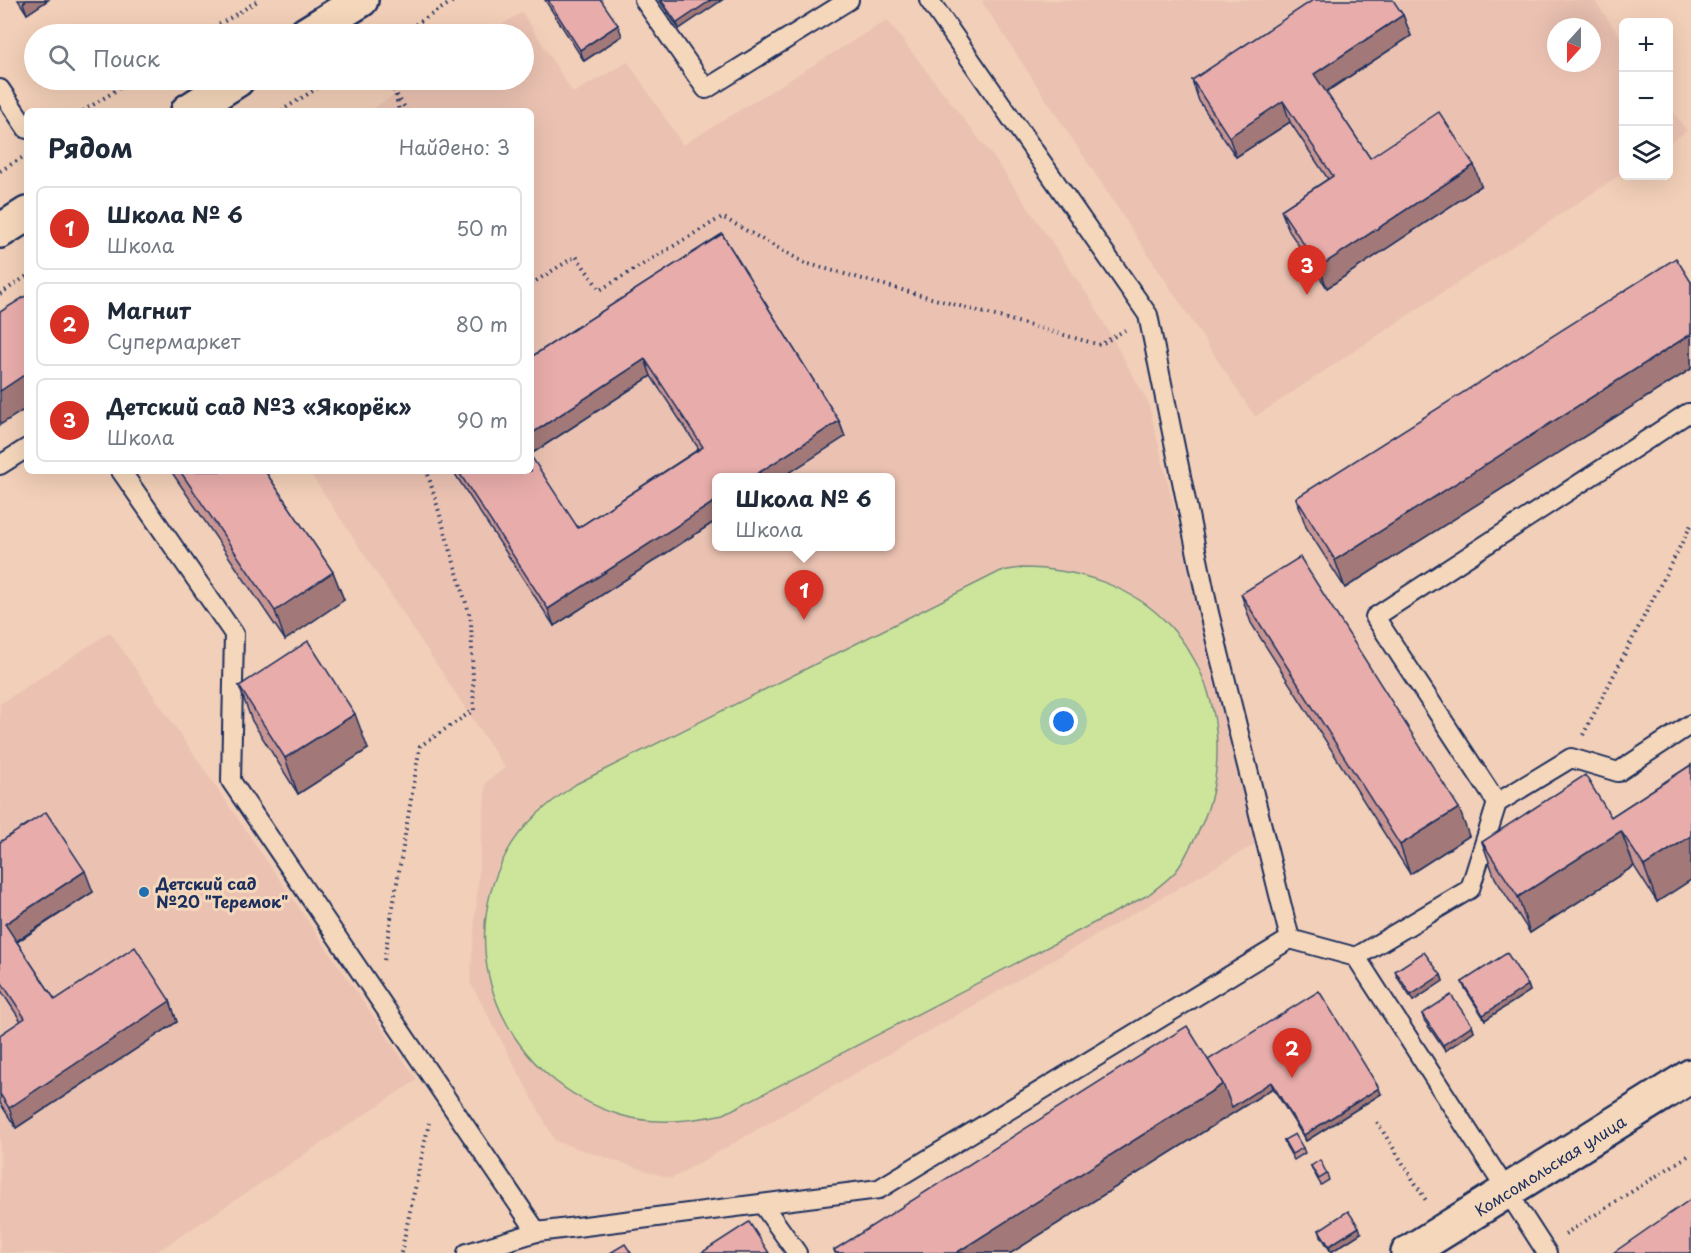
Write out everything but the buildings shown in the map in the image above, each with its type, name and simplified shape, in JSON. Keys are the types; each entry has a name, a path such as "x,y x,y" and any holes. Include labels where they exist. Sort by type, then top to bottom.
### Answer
{"street":[{"path":"322,24 362,0"},
{"path":"193,108 221,90"},
{"path":"0,231 24,216"},
{"name":"Комсомольская улица","path":"1408,1253 1691,1076"}],"lane":[{"path":"644,0 706,89 849,0"},
{"path":"928,0 1148,315 1209,614 1290,939"},
{"path":"0,88 24,124"},
{"path":"1497,803 1375,617 1691,413"},
{"path":"0,465 24,450"},
{"path":"123,474 234,634 231,781 537,1232"},
{"path":"1356,957 1470,889 1497,803 1571,758 1618,772 1691,724"},
{"path":"467,1253 537,1232 879,1188 1290,939 1356,957 1545,1250"},
{"path":"763,1204 797,1253"}],"path":[{"path":"220,24 259,0"},
{"path":"416,24 455,0"},
{"path":"88,108 117,90"},
{"path":"286,108 314,90"},
{"path":"395,92 398,108"},
{"path":"395,92 405,108"},
{"path":"0,171 24,156"},
{"path":"534,282 576,256 600,290 722,217 805,263 1100,345 1148,315"},
{"path":"0,294 24,278"},
{"path":"383,962 420,746 474,710 471,620 428,474"},
{"path":"1571,758 1691,525"},
{"path":"400,1253 438,1085"},
{"path":"1377,1122 1445,1231"},
{"path":"1545,1250 1691,1154"}],"shaded area":[{"path":"985,0 1594,0 1619,35 1619,176 1255,417 982,2"},
{"path":"522,12 530,24 503,24"},
{"path":"887,20 997,162 1091,300 1148,402 1257,843 671,1179 555,1141 470,982 486,782 505,768 311,474 534,474 534,108 374,108 402,90 534,90 534,31 573,93 628,62 683,145"},
{"path":"1673,111 1687,131 1673,140"},
{"name":"Детский сад №20 \"Теремок\"","path":"110,632 417,1080 155,1253 0,1253 0,704"}],"green space":[{"path":"1021,568 1062,571 1082,576 1121,590 1139,600 1170,626 1188,650 1202,676 1212,704 1217,763 1212,792 1203,821 1176,871 1148,895 724,1114 672,1121 632,1118 581,1098 547,1074 520,1045 500,1011 488,973 485,934 490,894 506,854 528,823 546,806 576,784 1001,571"}],"place":[{"name":"Детский сад №3 «Якорёк»","path":"1307,295"},
{"name":"Школа № 6","path":"804,620"},
{"name":"Детский сад №20 \"Теремок\"","path":"144,892"},
{"name":"Магнит","path":"1292,1078"}]}
